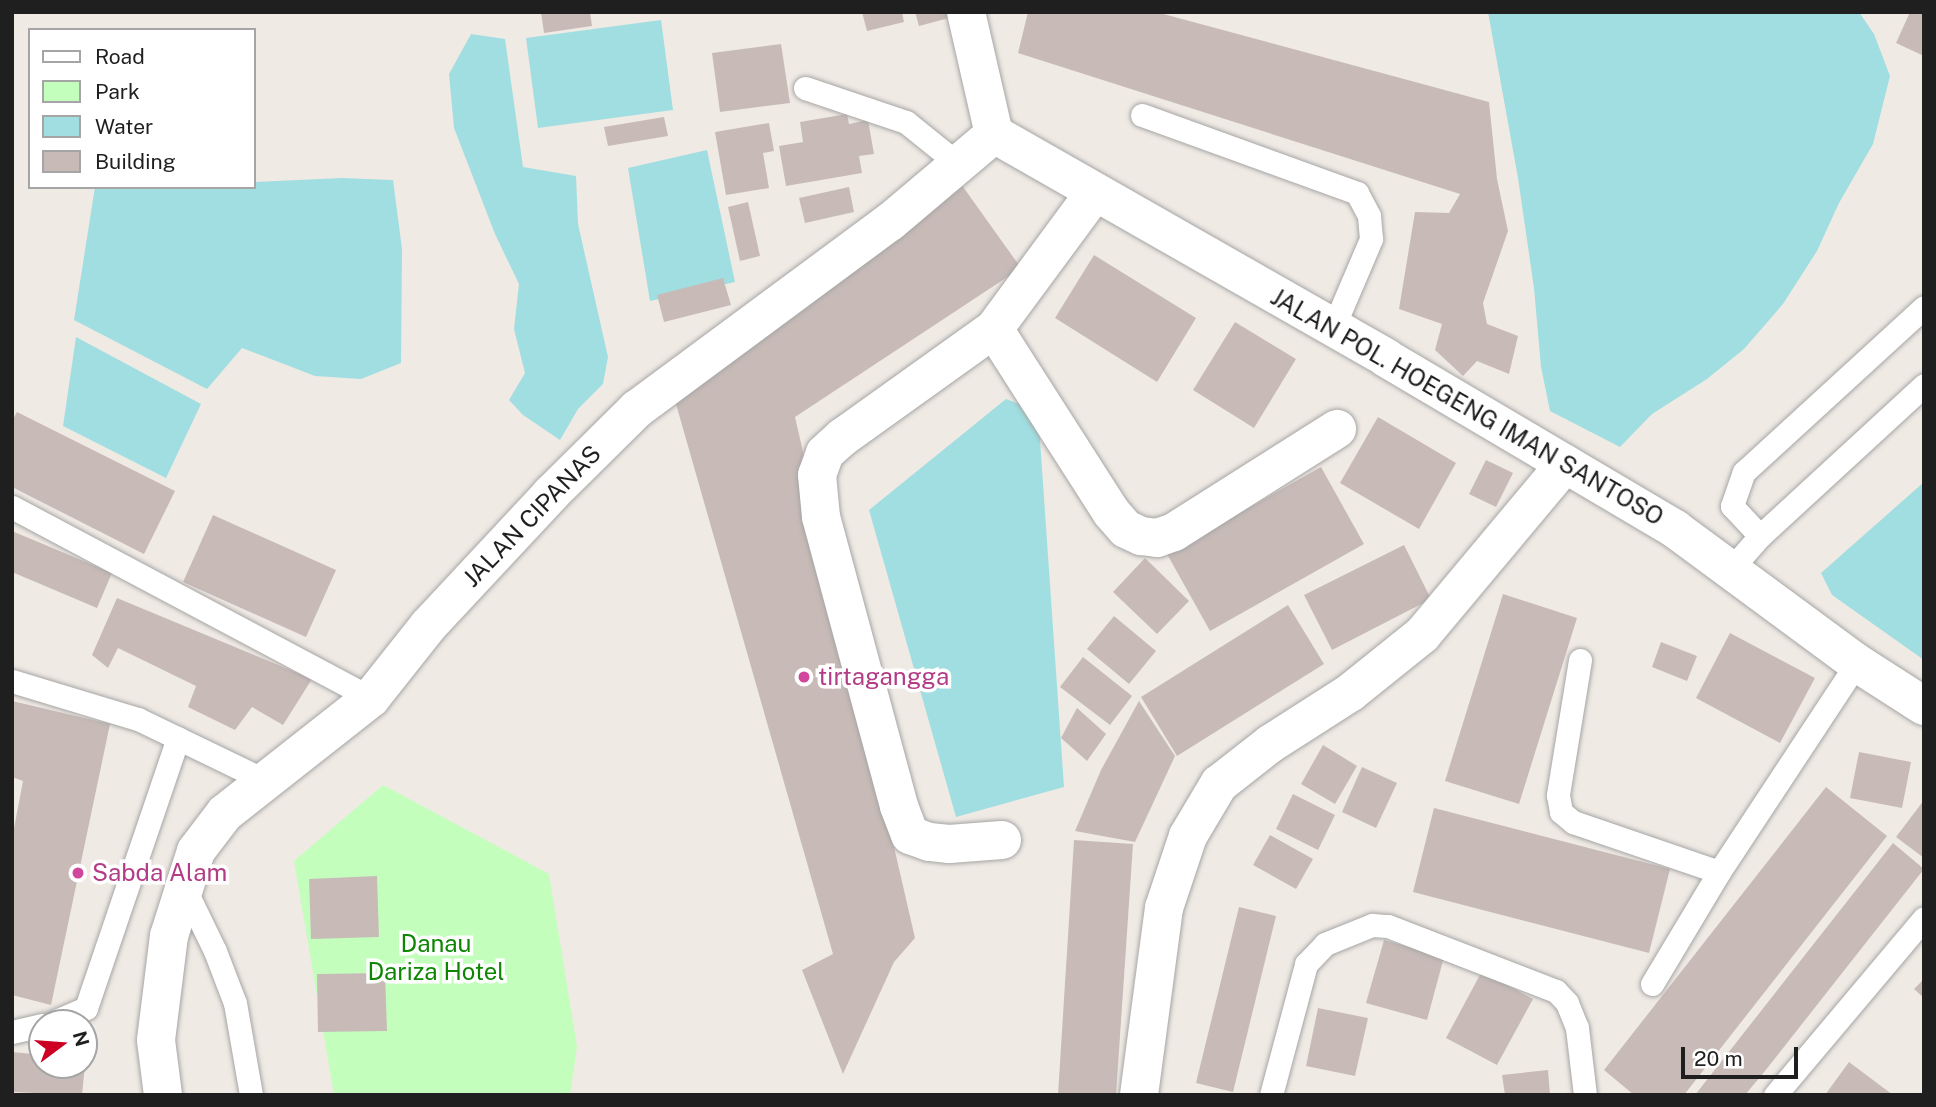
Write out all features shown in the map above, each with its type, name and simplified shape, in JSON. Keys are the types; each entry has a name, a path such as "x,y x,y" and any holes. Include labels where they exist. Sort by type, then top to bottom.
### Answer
{"street":[{"path":"966,12 994,134"},
{"name":"JALAN CIPANAS","path":"163,1095 156,1040 169,936 196,851 225,813 371,698 428,626 551,494 637,409 890,222 994,134"},
{"name":"JALAN POL. HOEGENG IMAN SANTOSO","path":"994,134 1333,328 1675,529 1857,663 1924,706"},
{"path":"1002,840 949,844 929,842 910,835 899,806 821,517 817,475 825,453 843,437 993,328 1095,192"},
{"path":"993,328 1111,512 1126,528 1141,536 1157,538 1174,532 1337,429"},
{"path":"1139,1095 1164,908 1184,846 1219,784 1270,744 1351,692 1422,635 1565,464"}],"lane":[{"path":"805,88 906,122 958,164"},
{"path":"1142,115 1357,192 1369,216 1371,239 1333,328"},
{"path":"1760,536 1732,506 1735,491 1744,472 1924,307"},
{"path":"1731,569 1760,536 1924,386"},
{"path":"12,507 371,698"},
{"path":"1580,660 1558,795 1561,811 1573,822 1719,872"},
{"path":"1652,984 1719,872 1857,663"},
{"path":"12,681 138,719 266,781"},
{"path":"84,1009 178,738"},
{"path":"183,885 215,951 235,1003 251,1095"},
{"path":"1775,1095 1924,918"},
{"path":"1271,1095 1306,964 1325,944 1372,925 1388,926 1556,991 1567,1003 1577,1028 1585,1095"}],"green space":[{"name":"Danau Dariza Hotel","path":"383,785 549,874 577,1047 570,1095 334,1095 294,861"}],"water":[{"path":"1488,12 1859,12 1874,34 1890,76 1873,144 1839,203 1817,251 1783,304 1744,349 1707,379 1652,414 1620,447 1550,411 1541,367 1534,288 1518,178"},
{"path":"661,20 673,110 538,128 526,38"},
{"path":"471,34 505,39 523,167 576,176 578,224 608,357 603,384 578,409 560,440 523,415 509,400 525,373 514,329 519,284 495,234 454,128 449,74"},
{"path":"707,150 735,282 650,301 628,168"},
{"path":"342,178 393,180 402,249 401,363 361,379 315,376 242,348 207,389 74,320 95,189 256,189 256,182"},
{"path":"76,337 201,404 166,478 63,426"},
{"path":"1006,399 1038,411 1064,787 956,817 869,510"},
{"path":"1924,482 1924,660 1832,595 1821,573"}],"building":[{"path":"541,12 590,12 592,26 544,33"},
{"path":"862,12 902,12 904,22 867,31"},
{"path":"915,12 959,12 960,15 919,26"},
{"path":"1028,12 1156,12 1489,102 1497,179 1508,231 1483,303 1487,324 1518,336 1509,374 1477,361 1463,376 1435,350 1442,324 1399,309 1415,212 1449,213 1460,194 1018,53"},
{"path":"1910,12 1924,12 1924,56 1896,43"},
{"path":"781,44 790,103 720,112 712,53"},
{"path":"847,114 849,124 868,120 874,154 859,156 862,173 786,186 779,146 803,142 800,122"},
{"path":"664,117 668,136 608,146 604,127"},
{"path":"769,123 774,151 763,153 769,188 726,195 715,132"},
{"name":"tirtagangga","path":"961,184 1021,268 795,417 915,938 894,962 843,1074 802,970 833,954 676,404"},
{"path":"849,187 854,212 805,223 799,198"},
{"path":"748,202 760,256 740,261 728,207"},
{"path":"1094,255 1196,318 1157,382 1055,318"},
{"path":"723,278 731,305 664,322 657,295"},
{"path":"1235,322 1296,359 1254,428 1193,390"},
{"path":"17,412 175,491 144,554 12,487 12,421"},
{"path":"1378,417 1456,463 1419,529 1340,483"},
{"path":"1486,460 1513,473 1496,507 1469,494"},
{"path":"1321,467 1364,544 1210,631 1167,554"},
{"path":"213,515 336,570 306,637 183,582"},
{"path":"12,531 112,573 97,608 12,572"},
{"path":"1404,545 1431,599 1332,650 1304,595"},
{"path":"1145,558 1189,601 1157,634 1113,592"},
{"path":"1503,594 1577,618 1519,804 1445,781"},
{"path":"117,598 312,679 283,725 252,707 235,730 188,707 196,686 118,648 108,668 92,655"},
{"path":"1288,605 1324,664 1177,756 1141,697"},
{"path":"1114,616 1156,651 1129,684 1087,649"},
{"path":"1730,633 1815,678 1780,743 1696,698"},
{"path":"1661,642 1697,656 1687,681 1652,667"},
{"path":"1083,657 1132,696 1110,725 1060,687"},
{"path":"12,701 110,724 51,1005 12,995 12,839 23,781 12,777"},
{"path":"1139,701 1175,756 1135,842 1075,831 1101,770"},
{"path":"1077,708 1106,734 1087,761 1061,738"},
{"path":"1323,745 1357,766 1335,804 1301,784"},
{"path":"1859,752 1911,762 1902,808 1850,798"},
{"path":"1362,767 1397,783 1376,828 1342,812"},
{"path":"1826,787 1887,836 1684,1095 1634,1095 1604,1070"},
{"path":"1293,794 1335,815 1318,850 1276,829"},
{"path":"1924,800 1924,858 1896,837"},
{"path":"1434,808 1670,869 1649,953 1413,892"},
{"path":"1270,835 1313,859 1296,889 1253,865"},
{"path":"1074,840 1133,844 1116,1095 1058,1095"},
{"path":"1893,843 1924,869 1745,1095 1695,1095"},
{"path":"377,876 379,937 311,939 309,879"},
{"path":"1239,907 1276,916 1233,1092 1196,1083"},
{"path":"1384,940 1444,957 1427,1020 1366,1003"},
{"path":"1482,971 1533,999 1497,1065 1446,1038"},
{"path":"385,973 387,1031 318,1032 317,974"},
{"path":"1924,979 1924,998 1914,989"},
{"path":"1318,1008 1368,1018 1355,1076 1306,1066"},
{"path":"12,1052 28,1054 28,1079 84,1079 82,1095 12,1092"},
{"path":"1849,1062 1893,1095 1825,1095"},
{"path":"1548,1070 1550,1095 1505,1095 1502,1075"}],"place":[{"name":"tirtagangga","path":"804,677"},
{"name":"Sabda Alam","path":"78,873"}]}
